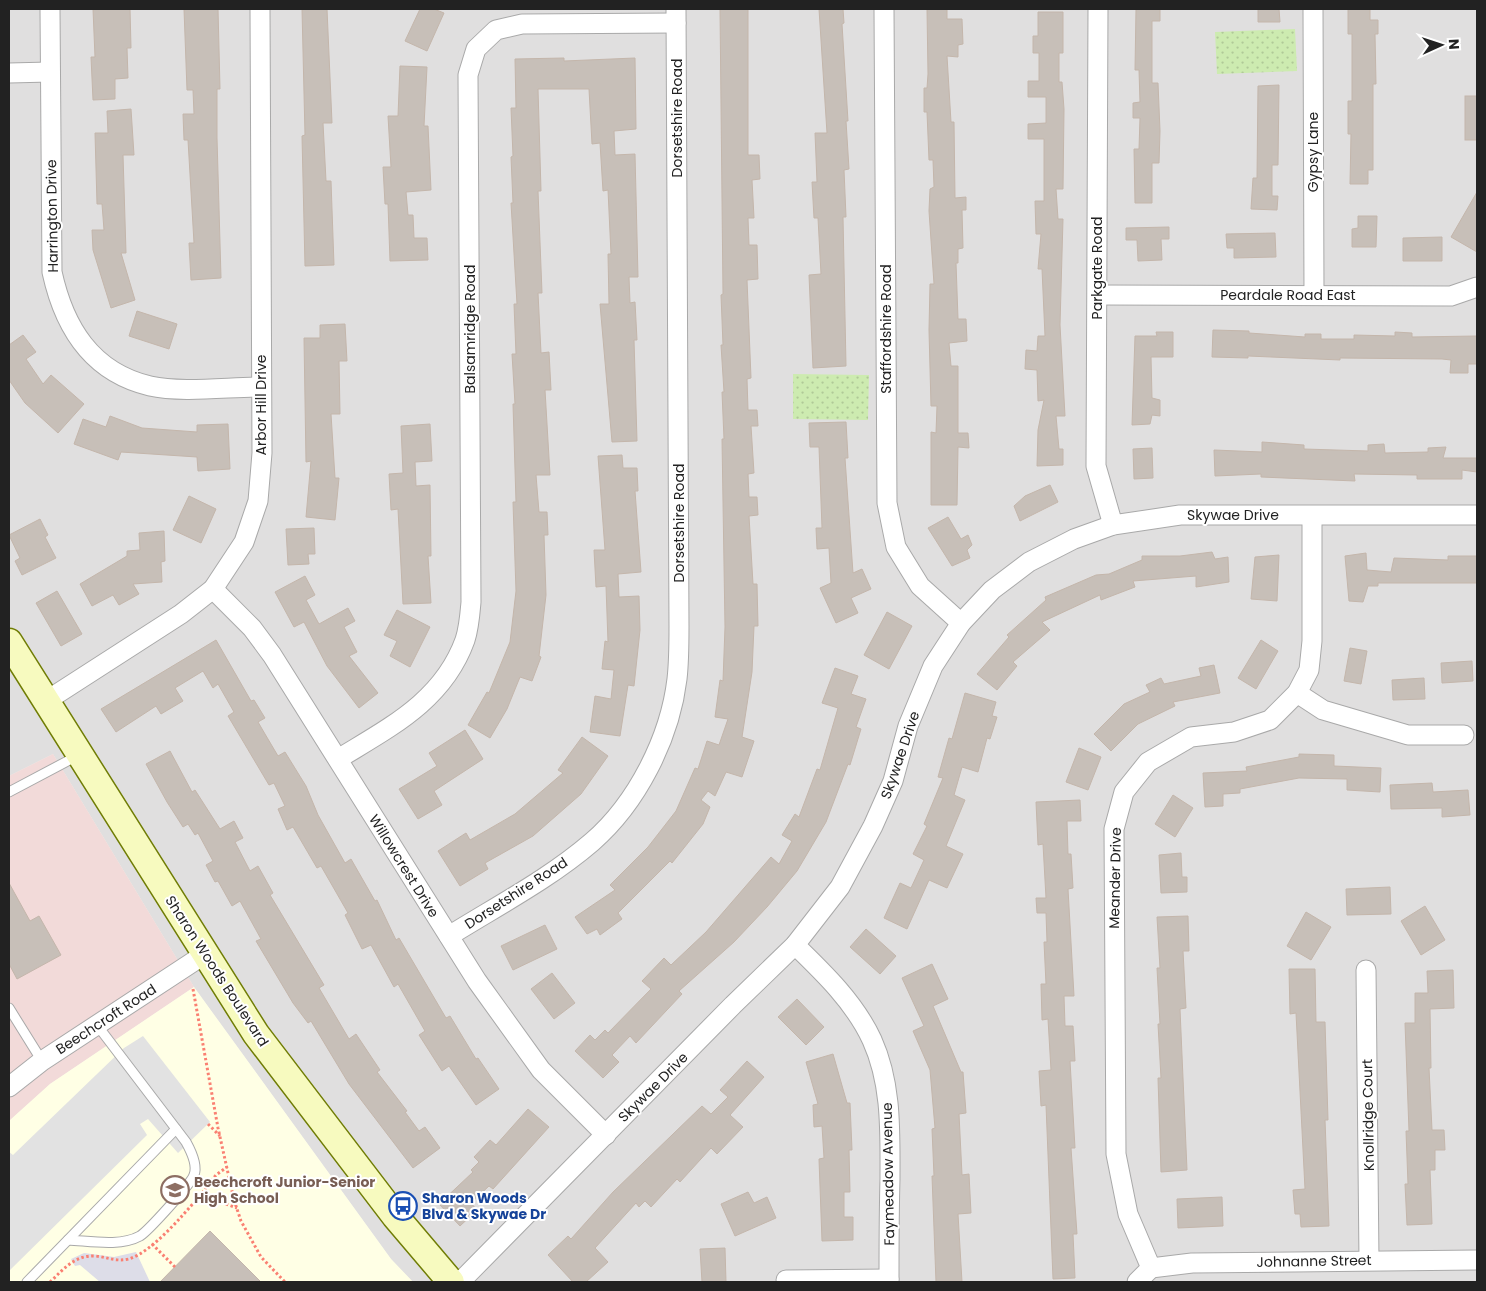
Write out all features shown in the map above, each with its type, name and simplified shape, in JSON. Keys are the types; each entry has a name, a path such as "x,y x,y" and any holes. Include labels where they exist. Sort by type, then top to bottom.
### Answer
{"street":[{"name":"Harrington Drive","path":"50,9 52,272 58,299 68,324 91,355 113,371 150,386 174,388 261,387"},
{"name":"Arbor Hill Drive","path":"46,701 181,614 214,589 244,542 258,501 262,453 260,9"},
{"name":"Staffordshire Road","path":"884,9 887,503 896,547 920,586 961,623"},
{"name":"Parkgate Road","path":"1098,9 1096,466 1113,525"},
{"name":"Gypsy Lane","path":"1313,9 1314,295"},
{"name":"Balsamridge Road","path":"338,759 405,717 429,698 450,671 466,639 472,602 468,75 476,49 496,30 522,24 676,16"},
{"name":"Dorsetshire Road","path":"449,936 556,870 593,841 621,809 646,773 664,732 677,680 680,626 676,16"},
{"path":"9,73 50,72"},
{"name":"Peardale Road East","path":"1098,294 1451,296 1477,287"},
{"name":"Skywae Drive","path":"460,1282 795,945 840,887 873,826 893,781 908,726 933,666 961,623 992,590 1029,562 1074,539 1113,525 1180,515 1477,515"},
{"name":"Meander Drive","path":"1151,1268 1128,1214 1116,1154 1114,828 1124,792 1148,762 1191,738 1234,732 1270,720 1297,694 1309,670 1312,642 1312,516"},
{"name":"Willowcrest Drive","path":"214,589 252,628 338,759 477,981 541,1070 606,1135"},
{"name":"Sharon Woods Boulevard","path":"9,642 256,1034 394,1216 451,1282"},
{"path":"1297,694 1323,710 1408,734 1464,735"},
{"name":"Faymeadow Avenue","path":"795,945 825,974 852,1006 872,1040 884,1076 890,1119 889,1280"},
{"name":"Beechcroft Road","path":"9,1087 42,1061 205,954"},
{"name":"Knollridge Court","path":"1366,970 1369,1260"},
{"name":"Johnanne Street","path":"1151,1268 1192,1263 1477,1260"},
{"path":"1137,1282 1151,1268"},
{"path":"786,1280 889,1280"}],"lane":[{"path":"9,792 80,755"},
{"path":"9,1009 42,1061"},
{"path":"68,1240 119,1242 140,1236 187,1186 195,1174 193,1156 176,1129 97,1025"},
{"path":"28,1282 176,1129"}],"path":[{"path":"187,986 192,990 220,1138 234,1200 250,1239 261,1257 285,1282"},
{"path":"208,1124 220,1138"},
{"path":"198,1198 216,1175 227,1167"},
{"path":"152,1244 175,1266"}],"shaded area":[{"path":"9,9 1477,9 1477,1282 413,1282 391,1259 194,987 53,754 9,776"},
{"path":"53,754 194,987 50,1084 9,1121 9,776"},
{"name":"Beechcroft Junior-Senior High School","path":"194,987 391,1259 413,1282 9,1282 9,1121 50,1084"},
{"path":"143,1036 210,1122 178,1153 148,1119 140,1124 147,1135 9,1271 9,1152 13,1155 124,1048"},
{"path":"136,1252 150,1282 100,1282 80,1265 75,1266 71,1259 84,1253 114,1257"}],"green space":[{"path":"1295,29 1297,71 1217,74 1215,32"},
{"path":"793,374 869,375 868,420 793,419"}],"building":[{"path":"93,9 130,9 131,48 127,48 128,78 115,79 115,99 93,100 91,57 95,57"},
{"path":"184,9 218,9 220,89 217,89 217,138 221,278 191,280 189,243 194,243 188,140 184,140 183,114 194,114 193,90 187,90"},
{"path":"302,9 327,9 332,123 323,123 326,181 331,181 334,265 305,266 302,136 305,135"},
{"path":"420,9 434,9 444,13 427,51 405,41"},
{"path":"720,9 748,9 748,155 759,155 760,179 752,180 754,218 748,218 749,245 757,245 758,279 747,280 751,378 747,379 748,410 757,410 758,426 751,426 754,473 748,474 749,497 757,497 758,515 749,516 753,584 757,584 758,626 754,626 752,672 742,737 754,741 742,777 726,772 715,796 708,791 701,800 710,807 703,824 672,863 670,861 618,913 622,919 600,935 597,929 587,934 575,917 615,890 610,885 648,847 676,811 695,768 698,769 707,741 719,745 728,719 715,717 720,680 723,681 725,627 722,439 724,439 722,392 724,392 721,345 723,345 721,295 723,294"},
{"path":"819,9 843,9 844,23 842,24 849,169 844,170 846,217 843,217 846,366 813,368 809,275 821,274 818,218 814,218 812,182 817,182 815,133 827,133"},
{"path":"927,9 947,9 947,19 962,19 963,44 958,45 958,57 947,56 951,122 954,122 955,198 966,197 966,210 962,210 963,248 958,249 958,263 956,263 958,319 966,319 967,341 949,343 951,366 958,366 958,433 968,433 969,448 958,447 957,505 931,505 931,432 936,433 937,406 931,406 929,330 930,284 934,284 929,211 930,189 934,187 933,160 929,160 927,112 924,112 924,88 927,88 928,74"},
{"path":"1136,9 1160,9 1160,21 1152,21 1152,83 1158,83 1160,131 1159,163 1152,163 1152,203 1135,203 1134,149 1139,149 1140,118 1133,118 1133,103 1140,102 1139,70 1135,70"},
{"path":"1258,9 1279,9 1280,22 1258,22"},
{"path":"1348,9 1370,9 1370,20 1378,20 1378,34 1375,34 1376,84 1373,84 1373,170 1368,170 1368,184 1350,184 1351,134 1348,134 1348,101 1352,101 1352,34 1348,34"},
{"path":"1038,12 1063,12 1063,53 1059,53 1059,82 1062,82 1064,109 1063,189 1056,189 1058,219 1063,219 1060,325 1065,416 1056,416 1059,449 1063,449 1063,465 1037,466 1038,430 1044,400 1038,401 1037,370 1025,369 1026,350 1037,351 1038,336 1045,336 1042,269 1038,269 1041,234 1036,234 1035,201 1044,201 1044,139 1028,139 1028,124 1046,123 1046,97 1028,97 1028,81 1039,81 1039,53 1033,53 1033,36 1038,36"},
{"path":"564,58 564,61 635,58 636,129 614,131 615,155 635,154 638,277 629,277 630,303 635,302 637,340 634,340 637,441 612,442 600,304 609,304 608,254 611,254 608,190 603,191 600,143 592,144 589,89 538,89 541,191 538,191 542,293 538,293 541,353 549,352 551,390 545,390 550,475 536,475 539,512 547,512 548,535 544,535 546,595 539,656 541,657 532,681 520,677 507,709 490,738 468,725 487,692 489,693 510,642 516,591 513,502 516,502 513,404 515,404 512,354 516,354 514,304 517,304 511,203 513,203 511,157 513,156 511,108 516,108 515,59"},
{"path":"400,66 427,67 424,126 428,126 431,190 406,192 408,215 413,215 414,238 427,238 428,260 390,261 388,204 385,204 383,167 391,167 388,116 398,116"},
{"path":"1279,85 1278,165 1272,165 1272,196 1278,196 1277,210 1251,209 1253,178 1257,178 1258,86"},
{"path":"1465,96 1477,96 1477,140 1465,140"},
{"path":"131,109 134,155 123,155 126,253 121,253 135,300 111,308 93,250 92,230 104,230 102,204 97,204 95,133 108,133 107,111"},
{"path":"1477,192 1477,252 1451,237"},
{"path":"1358,216 1377,216 1376,247 1352,247 1352,229 1358,228"},
{"path":"1169,227 1169,239 1161,239 1162,260 1138,261 1137,240 1126,240 1126,228"},
{"path":"1275,233 1276,257 1234,258 1234,248 1227,248 1226,234"},
{"path":"1442,237 1442,261 1403,261 1403,238"},
{"path":"137,311 177,324 169,349 129,336"},
{"path":"345,324 347,361 339,361 340,414 331,414 335,478 339,478 335,520 306,517 311,461 306,462 304,338 320,338 320,325"},
{"path":"1213,330 1249,331 1249,333 1305,337 1305,334 1321,334 1321,339 1354,339 1354,335 1395,336 1395,332 1412,333 1412,337 1477,336 1477,364 1468,364 1468,373 1450,373 1451,360 1442,359 1340,358 1340,360 1248,356 1248,358 1212,357"},
{"path":"1156,332 1173,332 1173,357 1151,357 1152,398 1160,400 1160,416 1152,415 1150,424 1132,425 1135,336 1157,336"},
{"path":"23,335 36,352 26,359 43,384 51,375 84,404 58,433 25,403 9,380 9,345"},
{"path":"110,416 142,428 197,432 197,425 228,424 230,469 198,471 197,457 121,452 118,460 74,444 83,419 106,427"},
{"path":"846,422 848,458 845,458 853,573 862,569 871,589 851,598 858,613 836,623 820,588 831,583 829,548 817,549 816,528 822,528 819,447 810,447 809,423"},
{"path":"430,424 432,461 415,462 416,486 430,485 431,556 428,556 431,603 403,604 398,509 391,510 389,474 403,473 401,426"},
{"path":"1262,442 1304,445 1304,449 1368,451 1368,445 1384,444 1385,453 1428,452 1428,448 1446,447 1443,458 1477,458 1477,472 1462,470 1462,479 1417,479 1417,475 1354,474 1355,481 1261,477 1261,474 1215,476 1214,450 1262,452"},
{"path":"1152,448 1153,478 1134,479 1133,449"},
{"path":"622,455 623,468 637,468 638,491 635,491 641,572 618,574 619,597 639,596 640,630 634,686 628,685 620,736 590,732 595,696 611,699 614,670 602,669 605,641 608,642 606,586 596,587 594,550 605,550 598,456"},
{"path":"1050,485 1058,502 1020,521 1014,506 1025,496"},
{"path":"189,496 216,509 201,543 173,530"},
{"path":"948,517 961,539 968,535 972,545 967,550 970,558 952,566 928,528"},
{"path":"40,519 48,535 45,537 56,558 22,575 15,561 20,558 9,535"},
{"path":"314,528 315,554 308,554 309,564 288,565 286,529"},
{"path":"164,531 165,561 161,562 162,582 133,584 139,594 119,605 113,595 92,606 80,584 127,556 127,551 140,550 139,533"},
{"path":"1212,552 1215,559 1228,557 1229,582 1196,587 1196,576 1133,581 1135,587 1101,600 1100,595 1042,622 1050,630 1013,662 1017,666 997,690 977,674 1009,637 1007,635 1046,600 1045,597 1096,575 1109,574 1142,560 1142,556 1180,556"},
{"path":"1366,553 1367,570 1391,572 1394,558 1448,560 1448,556 1477,556 1477,583 1378,583 1378,586 1368,586 1363,602 1349,601 1345,556"},
{"path":"1279,555 1277,601 1251,599 1255,557"},
{"path":"305,576 315,595 306,600 319,624 348,608 355,621 344,627 357,652 349,656 378,693 359,708 327,666 304,622 294,627 275,592"},
{"path":"57,591 82,634 61,646 36,603"},
{"path":"397,610 430,627 410,667 390,656 397,641 384,635"},
{"path":"887,612 912,626 889,669 864,655"},
{"path":"216,640 251,701 254,700 265,718 258,722 278,756 285,752 306,786 318,815 345,863 351,859 375,901 377,900 396,940 399,938 446,1018 450,1016 476,1059 478,1058 499,1089 476,1105 449,1066 442,1071 419,1035 425,1031 398,984 394,987 371,945 362,949 345,915 348,913 321,866 317,868 293,827 287,830 278,809 285,806 274,783 269,785 228,716 234,712 218,684 213,688 203,671 175,688 183,701 161,714 156,706 116,732 101,709"},
{"path":"1261,640 1278,651 1256,689 1238,678"},
{"path":"1350,648 1367,651 1361,684 1344,681"},
{"path":"1472,661 1473,681 1442,683 1441,663"},
{"path":"1214,665 1220,693 1173,702 1175,706 1138,724 1111,751 1094,734 1124,704 1150,692 1146,685 1161,678 1164,684 1201,676 1199,668"},
{"path":"835,668 858,676 851,694 866,699 856,727 861,729 850,765 848,764 826,822 797,871 767,907 734,942 679,991 682,994 636,1043 630,1036 612,1055 619,1062 603,1078 575,1051 590,1035 595,1040 605,1030 608,1033 651,989 642,981 664,958 671,965 706,932 771,857 779,864 792,841 782,835 795,814 799,817 817,769 820,770 838,708 822,703"},
{"path":"1424,678 1425,699 1393,700 1392,680"},
{"path":"965,693 996,702 992,716 997,717 990,739 987,738 978,772 962,767 954,795 965,800 946,846 963,854 947,888 929,880 907,929 884,918 900,883 911,888 924,860 913,854 927,826 924,824 943,778 938,777 949,738 952,739"},
{"path":"465,730 483,759 434,791 442,805 418,819 399,789 437,766 429,753"},
{"path":"582,737 608,756 581,794 533,836 485,863 488,869 460,886 438,851 466,833 470,840 515,814 563,773 558,770"},
{"path":"1079,748 1101,757 1088,790 1066,782"},
{"path":"170,751 192,792 195,790 220,829 234,821 243,838 235,842 250,871 258,866 273,893 270,895 324,985 319,988 349,1039 356,1034 380,1070 377,1072 407,1111 405,1112 419,1131 425,1127 440,1148 413,1168 349,1084 311,1021 308,1023 293,1003 256,941 261,939 240,901 232,906 218,881 215,882 206,865 213,861 198,833 195,835 188,824 183,827 167,802 146,764"},
{"path":"1299,754 1334,755 1334,766 1381,768 1380,792 1347,790 1347,779 1299,778 1240,789 1240,793 1223,794 1223,806 1205,807 1203,773 1247,771 1246,767 1299,757"},
{"path":"1432,783 1433,792 1468,790 1470,815 1442,817 1442,808 1391,809 1390,785"},
{"path":"1173,795 1193,808 1175,837 1155,824"},
{"path":"1080,800 1081,821 1067,821 1068,854 1071,854 1073,888 1068,889 1074,996 1064,996 1065,1026 1073,1026 1075,1061 1070,1061 1075,1148 1071,1148 1077,1234 1073,1234 1075,1278 1053,1279 1046,1105 1041,1106 1039,1071 1051,1070 1048,1019 1042,1020 1041,984 1046,984 1044,942 1047,942 1046,913 1037,913 1036,898 1046,898 1043,844 1038,845 1036,802"},
{"path":"1181,853 1182,877 1187,877 1187,892 1161,893 1159,855"},
{"path":"9,883 30,921 39,916 61,955 17,979 9,964"},
{"path":"1390,887 1391,914 1347,915 1346,889"},
{"path":"1425,906 1445,940 1421,955 1401,921"},
{"path":"1306,912 1331,927 1311,960 1287,946"},
{"path":"1188,916 1189,951 1183,951 1186,1008 1180,1009 1187,1170 1161,1172 1158,1078 1161,1078 1158,1024 1160,1024 1157,968 1160,968 1157,917"},
{"path":"545,925 557,949 513,970 501,946"},
{"path":"866,929 896,956 880,974 850,947"},
{"path":"932,964 948,999 933,1006 961,1072 963,1072 966,1113 959,1114 962,1175 969,1174 971,1213 958,1214 962,1282 936,1282 932,1176 934,1176 932,1129 935,1128 930,1070 913,1031 924,1026 902,978"},
{"path":"1289,969 1315,969 1316,1022 1325,1022 1328,1120 1325,1120 1329,1226 1301,1227 1300,1214 1295,1214 1293,1190 1305,1189 1296,1013 1290,1014"},
{"path":"1453,970 1454,1008 1430,1009 1431,1068 1429,1068 1432,1130 1444,1130 1445,1150 1435,1150 1435,1170 1430,1170 1432,1224 1407,1225 1405,1184 1408,1184 1406,1131 1409,1131 1405,1023 1415,1023 1415,993 1428,993 1427,971"},
{"path":"552,973 575,1003 554,1019 531,989"},
{"path":"797,999 824,1027 806,1045 778,1017"},
{"path":"833,1054 847,1103 850,1103 852,1150 849,1150 850,1192 844,1192 844,1217 853,1217 853,1240 822,1241 819,1159 824,1158 822,1126 814,1127 813,1105 818,1104 806,1062"},
{"path":"747,1061 764,1077 730,1115 743,1127 717,1154 711,1148 680,1182 677,1179 651,1207 645,1201 639,1207 636,1203 595,1248 608,1262 586,1282 573,1282 548,1255 568,1236 571,1239 613,1192 702,1106 711,1114 728,1097 720,1090"},
{"path":"528,1109 549,1127 493,1189 489,1186 471,1203 477,1210 460,1226 439,1204 473,1172 471,1170 479,1162 474,1157 490,1140 496,1145"},
{"path":"748,1192 754,1203 767,1197 776,1218 735,1236 721,1204"},
{"path":"1222,1197 1223,1226 1178,1228 1177,1199"},
{"path":"210,1231 261,1282 160,1282"},
{"path":"725,1248 726,1282 702,1282 700,1249"}],"place":[{"name":"Beechcroft Junior-Senior High School","path":"175,1190"},
{"name":"Sharon Woods Blvd & Skywae Dr","path":"403,1206"}]}
